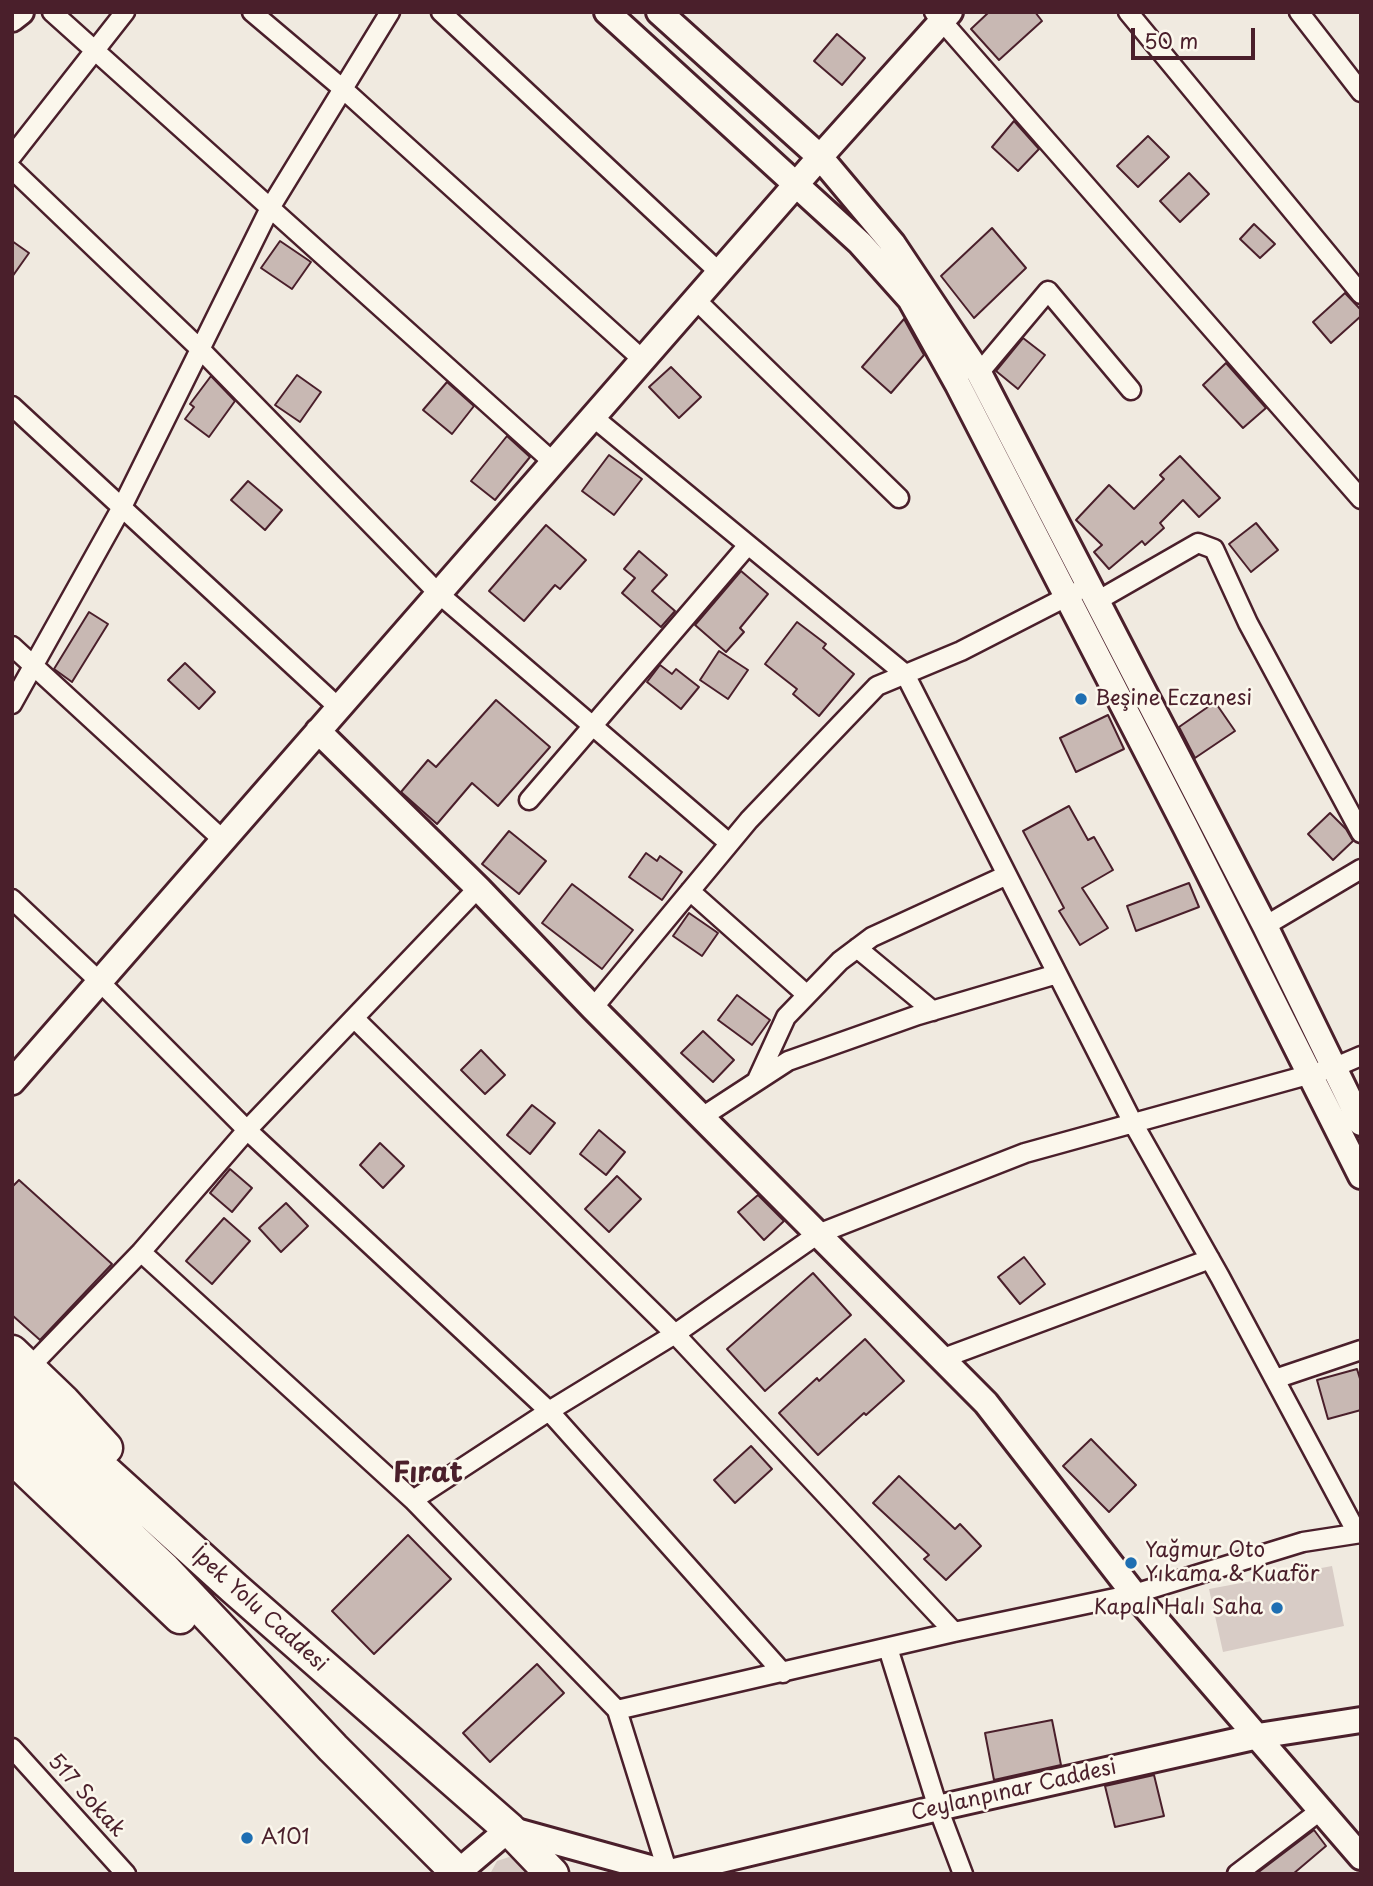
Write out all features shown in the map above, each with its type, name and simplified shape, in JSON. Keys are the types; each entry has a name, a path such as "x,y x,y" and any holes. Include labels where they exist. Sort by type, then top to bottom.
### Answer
{"highway":[{"name":"İpek Yolu Caddesi","path":"18,1369 234,1588 509,1829 552,1874"},
{"name":"İpek Yolu Caddesi","path":"12,1426 164,1569 333,1748 458,1874"},
{"path":"12,1457 157,1594 322,1764 458,1874"}],"street":[{"path":"12,19 21,12"},
{"path":"52,12 553,462"},
{"path":"12,156 125,12"},
{"path":"252,12 343,89 643,360"},
{"path":"12,704 122,507 270,208 390,12"},
{"path":"441,12 719,272"},
{"path":"607,12 860,243 910,299 958,385 1084,594 1265,926 1361,1176"},
{"path":"659,12 820,157 893,244 979,373 1084,594 1322,1071 1361,1124"},
{"path":"1128,12 1361,294"},
{"path":"1300,12 1361,92"},
{"path":"12,1082 942,15 1192,309 1361,499"},
{"path":"12,169 200,349 439,594 729,843"},
{"path":"979,373 1048,290 1131,390"},
{"path":"695,300 899,498"},
{"path":"12,406 339,708"},
{"path":"593,418 905,674 1133,1123 1359,1533 1303,1542 1134,1594 954,1632 617,1710"},
{"path":"593,1008 748,820 877,686 961,651 1198,542 1214,549 1248,623 1361,833"},
{"path":"529,800 748,545"},
{"path":"12,646 223,840"},
{"path":"318,732 478,888 593,1008 985,1403 1134,1594 1361,1857"},
{"path":"1265,926 1361,869"},
{"path":"757,1080 786,1017 841,961 872,937 1007,875"},
{"path":"18,1369 141,1252 247,1130 355,1020 478,888"},
{"path":"690,891 807,995"},
{"path":"12,899 100,982 247,1130 549,1411 783,1673"},
{"path":"857,948 933,1011"},
{"path":"702,1117 788,1061 933,1011 1057,974"},
{"path":"355,1020 675,1334 954,1632"},
{"path":"413,1500 549,1411 675,1334 818,1234 1026,1153 1322,1071 1361,1056"},
{"path":"141,1252 413,1500 617,1710 665,1873"},
{"path":"941,1359 1210,1259"},
{"path":"1275,1379 1361,1350"},
{"path":"888,1647 938,1808 962,1874"},
{"name":"Ceylanpınar Caddesi","path":"509,1829 665,1873 1258,1736 1361,1720"},
{"name":"517 Sokak","path":"12,1748 126,1874"},
{"path":"1237,1874 1321,1810"},
{"path":"458,1874 509,1829"}],"shaded area":[{"name":"Kapalı Halı Saha","path":"1332,1566 1344,1626 1223,1652 1209,1589"},
{"path":"509,1857 521,1862 528,1874 490,1874 497,1861"}],"building":[{"path":"989,12 1035,12 1042,21 999,60 971,29"},
{"path":"837,34 865,58 842,85 814,61"},
{"path":"1014,121 1039,149 1018,171 992,147"},
{"path":"1148,136 1169,157 1138,187 1117,166"},
{"path":"1189,173 1209,194 1180,222 1160,201"},
{"path":"1254,224 1275,244 1260,258 1240,239"},
{"path":"992,228 1026,268 974,318 941,276"},
{"path":"12,241 29,253 12,277"},
{"path":"280,241 311,262 292,289 261,268"},
{"path":"1345,293 1361,310 1361,316 1331,343 1313,322"},
{"path":"904,319 924,355 891,393 862,367"},
{"path":"1023,338 1045,355 1018,389 996,371"},
{"path":"1226,363 1266,408 1243,428 1203,385"},
{"path":"671,367 701,397 679,418 649,387"},
{"path":"297,375 321,392 300,422 275,405"},
{"path":"211,376 235,401 209,437 185,419 194,407 190,404"},
{"path":"447,382 474,406 452,434 423,410"},
{"path":"507,436 530,457 495,500 471,481"},
{"path":"609,455 642,479 614,515 582,491"},
{"path":"1180,456 1220,498 1199,517 1183,500 1160,523 1164,528 1145,545 1142,541 1109,569 1094,552 1102,545 1076,520 1109,485 1134,509 1164,479 1160,475"},
{"path":"248,481 282,510 265,530 231,500"},
{"path":"1256,523 1278,550 1251,572 1229,544"},
{"path":"546,525 586,560 560,589 555,585 524,621 489,591"},
{"path":"639,551 667,575 652,591 675,611 661,627 622,593 635,578 624,569"},
{"path":"741,571 768,594 740,628 744,632 726,652 695,625"},
{"path":"89,612 108,624 72,682 54,669"},
{"path":"797,622 826,644 823,648 854,674 819,716 793,694 797,689 765,664"},
{"path":"719,651 748,670 728,699 700,680"},
{"path":"185,663 215,692 199,709 168,680"},
{"path":"660,665 672,674 676,669 699,687 681,709 647,682"},
{"path":"496,700 550,747 498,806 472,783 437,824 401,792 428,760 436,767"},
{"path":"1215,702 1235,731 1195,758 1179,727"},
{"path":"1108,715 1124,749 1076,772 1060,738"},
{"path":"1069,806 1088,840 1094,837 1113,870 1082,888 1108,928 1080,945 1059,911 1064,908 1023,831"},
{"path":"1330,813 1346,829 1353,841 1333,860 1308,834"},
{"path":"509,831 546,861 519,894 482,864"},
{"path":"646,853 657,861 660,856 682,872 662,900 629,877"},
{"path":"1189,883 1199,907 1136,931 1127,906"},
{"path":"572,884 633,930 602,969 542,923"},
{"path":"689,913 718,933 702,956 673,936"},
{"path":"737,995 770,1020 752,1045 718,1020"},
{"path":"703,1031 734,1060 713,1082 681,1053"},
{"path":"481,1050 505,1075 485,1094 461,1070"},
{"path":"532,1105 555,1123 530,1154 507,1135"},
{"path":"599,1130 625,1152 606,1175 580,1154"},
{"path":"380,1143 404,1166 383,1188 360,1165"},
{"path":"230,1169 252,1188 232,1212 210,1193"},
{"path":"617,1176 641,1199 609,1232 585,1209"},
{"path":"19,1180 112,1264 40,1340 12,1315 12,1187"},
{"path":"758,1195 784,1221 764,1240 738,1212"},
{"path":"286,1203 308,1226 281,1252 259,1228"},
{"path":"224,1218 250,1241 212,1284 186,1261"},
{"path":"1024,1257 1045,1284 1020,1304 998,1277"},
{"path":"813,1273 851,1315 765,1391 727,1349"},
{"path":"865,1339 904,1381 818,1455 779,1413"},
{"path":"1357,1369 1361,1382 1361,1410 1328,1419 1317,1380"},
{"path":"1091,1439 1136,1485 1109,1512 1063,1466"},
{"path":"751,1446 772,1469 735,1503 714,1480"},
{"path":"899,1476 955,1529 960,1524 981,1546 946,1580 924,1559 929,1555 873,1503"},
{"path":"408,1535 451,1579 374,1654 332,1611"},
{"path":"537,1664 564,1693 490,1762 463,1733"},
{"path":"1052,1720 1061,1765 994,1780 985,1733"},
{"path":"1154,1775 1164,1816 1115,1827 1105,1786"},
{"path":"1314,1830 1326,1846 1293,1874 1256,1874"}],"place":[{"name":"Beşine Eczanesi","path":"1081,699"},
{"name":"Yağmur Oto Yıkama & Kuaför","path":"1131,1563"},
{"name":"Kapalı Halı Saha","path":"1277,1608"},
{"name":"A101","path":"247,1838"}],"district":[{"name":"Fırat","path":"428,1474"}]}
